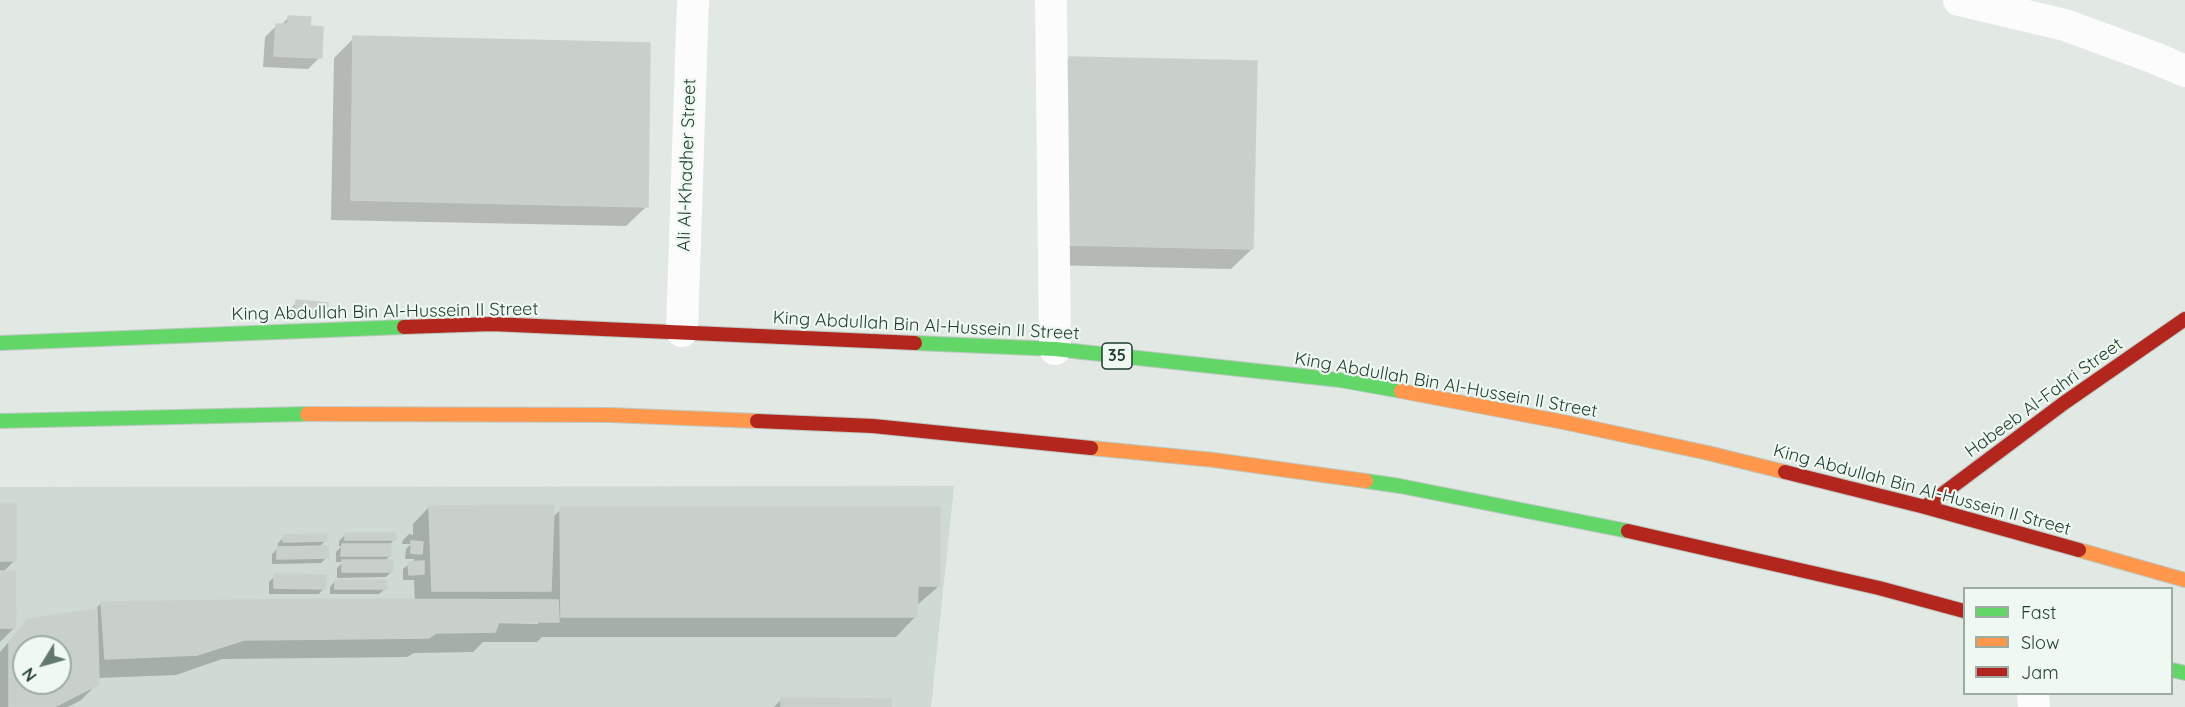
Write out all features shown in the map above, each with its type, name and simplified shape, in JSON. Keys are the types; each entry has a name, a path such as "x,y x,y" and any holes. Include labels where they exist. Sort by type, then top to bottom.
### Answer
{"main road":[{"name":"Habeeb Al-Fahri Street","path":"1924,507 2064,403 2185,319"},
{"name":"King Abdullah Bin Al-Hussein II Street","path":"0,343 492,324 1054,350 1340,380 1563,422 1708,453 1924,507 2185,580"},
{"path":"0,421 304,414 598,415 873,426 1214,460 1401,486 1583,521 1879,588 1963,610"}],"street":[{"name":"Ali Al-Khadher Street","path":"682,331 693,0"},
{"path":"1051,0 1054,350"},
{"path":"1959,0 2068,13 2185,71"}],"shaded area":[{"path":"954,486 931,707 0,707 0,487"}],"building":[{"path":"288,16 311,17 310,26 323,27 322,58 274,56 276,24 288,24"},
{"path":"353,36 650,43 648,207 351,200"},
{"path":"1069,57 1257,61 1253,249 1066,245"},
{"path":"296,300 328,303 327,317 295,314"},
{"path":"0,504 16,504 16,561 0,561"},
{"path":"554,505 551,591 432,591 429,506"},
{"path":"560,507 940,507 940,586 918,586 917,617 561,617"},
{"path":"345,533 396,533 396,540 345,540"},
{"path":"327,534 327,541 283,542 283,535"},
{"path":"411,541 423,542 422,554 411,553"},
{"path":"342,544 391,544 391,556 341,556"},
{"path":"328,546 329,558 277,559 277,547"},
{"path":"342,560 393,560 393,572 342,572"},
{"path":"424,561 424,574 409,575 408,562"},
{"path":"0,571 15,571 16,628 0,628"},
{"path":"274,574 326,575 326,589 274,588"},
{"path":"335,580 387,580 387,589 335,589"},
{"path":"322,599 558,600 559,622 499,622 495,632 436,633 429,638 244,640 197,655 105,659 101,602"},
{"path":"97,609 99,684 54,707 9,707 9,643 12,639 12,695 72,695 72,635 15,635 27,619"},
{"path":"781,698 891,699 891,707 781,707"}],"traffic: fast":[{"path":"0,343 404,327"},
{"path":"915,343 1055,349 1340,380 1401,391"},
{"path":"0,421 307,414"},
{"path":"1366,481 1628,531"},
{"path":"2173,670 2185,673"}],"traffic: slow":[{"path":"1401,391 1563,422 1785,472"},
{"path":"307,414 610,415 757,421"},
{"path":"1091,448 1214,460 1366,481"},
{"path":"2079,550 2185,580"}],"traffic: jam":[{"path":"1925,507 2064,403 2185,319"},
{"path":"404,327 492,324 915,343"},
{"path":"757,421 873,426 1091,448"},
{"path":"1785,472 1925,507 2079,550"},
{"path":"1628,531 1879,588 1963,611"}]}
